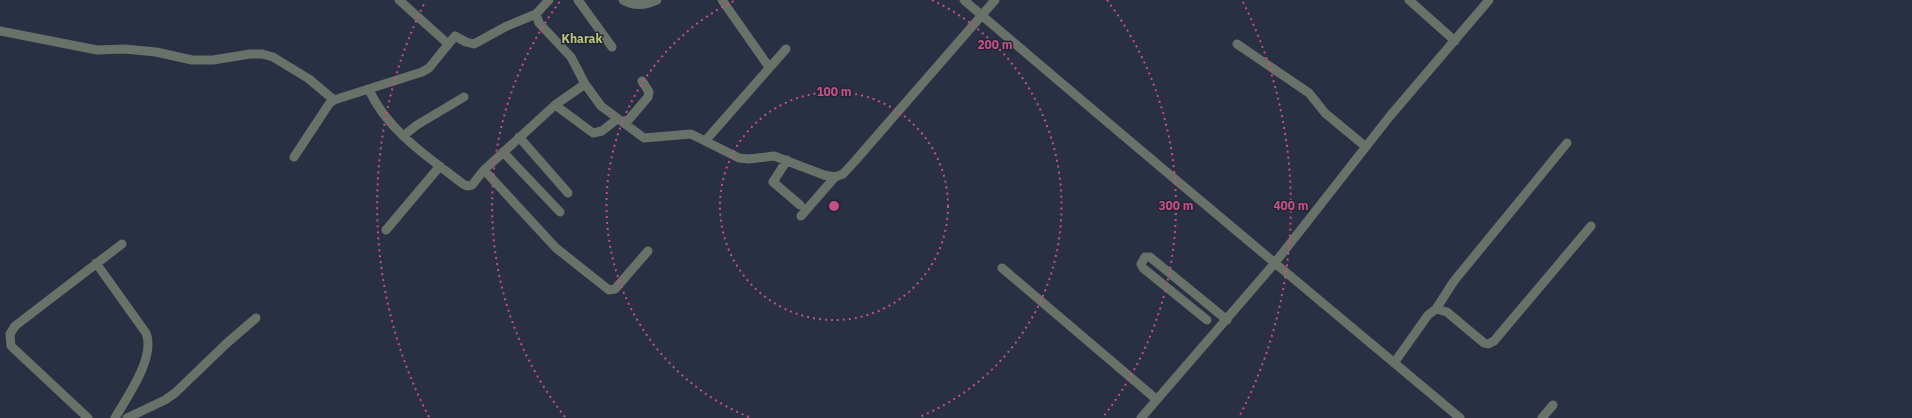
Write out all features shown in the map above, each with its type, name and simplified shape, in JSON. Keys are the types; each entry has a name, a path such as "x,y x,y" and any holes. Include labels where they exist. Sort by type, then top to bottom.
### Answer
{"street":[{"path":"399,0 448,43"},
{"path":"294,157 329,104 334,100 348,94 369,90 422,72 429,68 455,36 468,44 477,44 506,27 536,14 549,0"},
{"path":"578,0 612,46"},
{"path":"623,0 630,4 642,6 657,0"},
{"path":"722,0 769,66"},
{"path":"964,0 1274,264 1460,418"},
{"path":"801,216 835,177 843,174 855,161 995,0"},
{"path":"1409,0 1455,41"},
{"path":"1141,418 1274,264 1366,147 1489,0"},
{"path":"536,14 539,23 574,62 585,84 601,106 645,138 687,133 706,140 739,158 753,159 770,156 787,160 824,175 835,177"},
{"path":"0,30 97,50 120,49 156,52 192,60 213,60 254,54 267,55 318,84 334,100"},
{"path":"1237,44 1309,93 1325,113 1366,147"},
{"path":"706,140 769,66 786,49"},
{"path":"555,105 593,133 602,131 621,122 648,97 649,92 642,81"},
{"path":"369,90 380,111 391,125 440,166 467,186 472,185 484,170 555,105 585,84"},
{"path":"403,136 416,125 464,97"},
{"path":"519,137 568,193"},
{"path":"1394,363 1428,315 1436,309 1454,281 1567,144"},
{"path":"503,152 560,212"},
{"path":"787,160 773,182 800,205"},
{"path":"386,230 440,166"},
{"path":"484,170 556,248 609,290 615,289 648,251"},
{"path":"1436,309 1447,312 1484,343 1491,343 1591,226"},
{"path":"88,418 12,346 10,337 12,330 16,326 122,244"},
{"path":"1207,320 1143,268 1141,264 1145,257 1150,257 1227,320"},
{"path":"96,263 146,333 149,344 146,357 138,376 115,418"},
{"path":"1002,268 1156,399"},
{"path":"127,418 165,400 175,393 226,343 256,318"},
{"path":"1542,418 1553,405"}],"district":[{"name":"Kharak","path":"582,38"}]}
